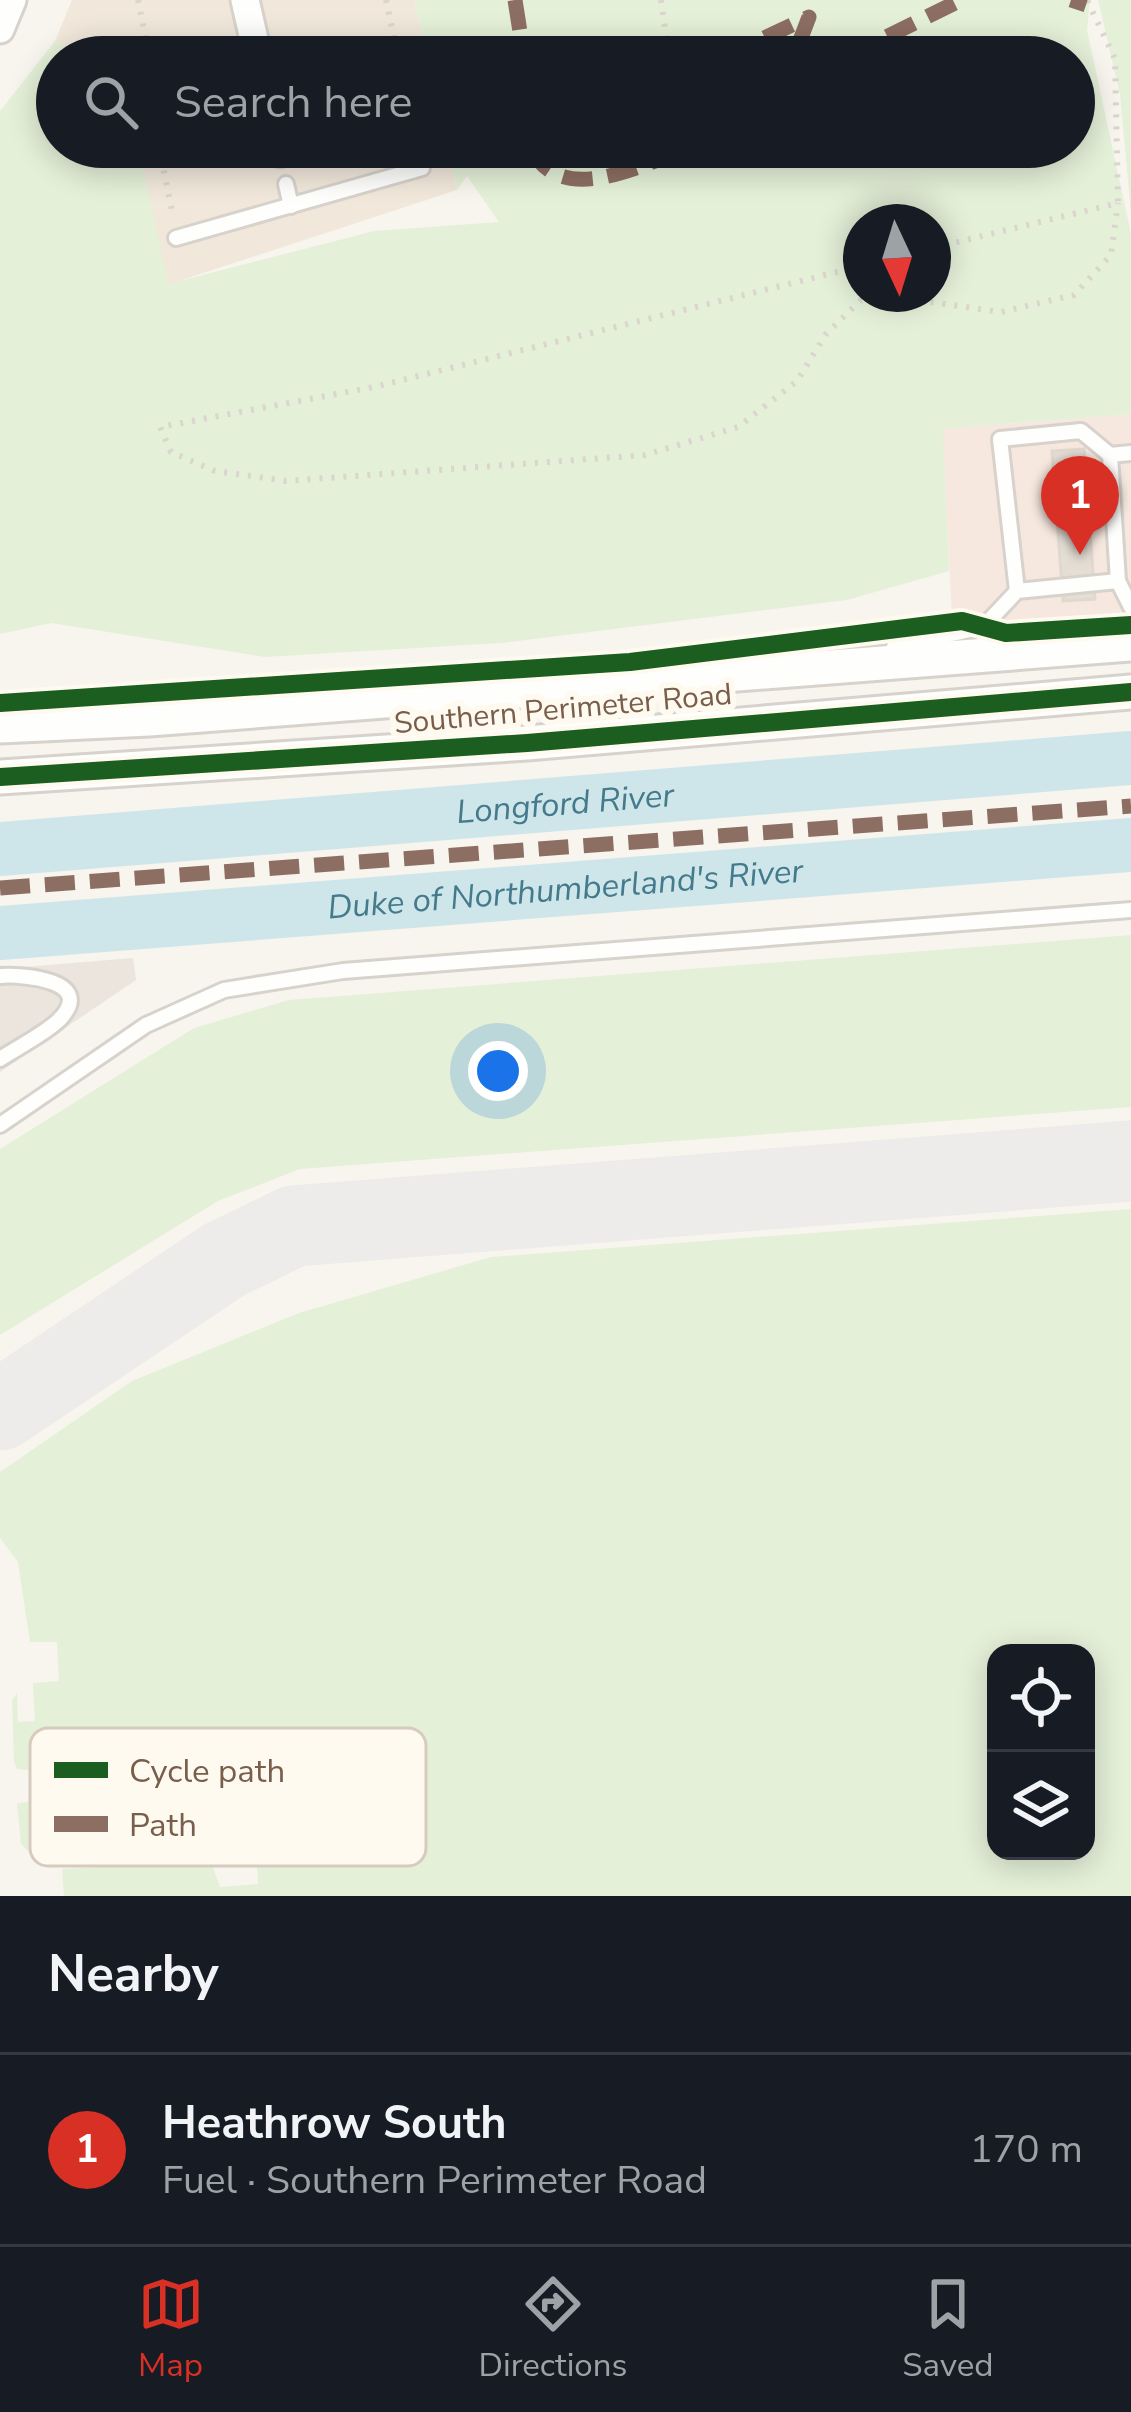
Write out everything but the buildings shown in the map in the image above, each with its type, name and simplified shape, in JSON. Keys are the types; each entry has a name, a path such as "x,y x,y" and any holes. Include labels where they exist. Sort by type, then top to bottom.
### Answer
{"street":[{"path":"0,29 12,0"},
{"path":"245,0 253,36"},
{"name":"Southern Perimeter Road","path":"0,726 1131,644"},
{"name":"Southern Perimeter Road","path":"0,777 480,746 1131,692"}],"lane":[{"path":"176,238 422,168"},
{"path":"286,184 291,206"},
{"path":"1017,591 1000,440 1081,431 1110,455 1131,453"},
{"path":"1110,455 1118,581 1126,607 1131,607"},
{"path":"753,671 983,627 1017,591 1118,581"},
{"path":"0,1125 146,1025 224,990 343,971 1131,910"},
{"path":"0,976 42,975 55,981 66,1000 58,1021 0,1058"}],"path":[{"path":"138,0 145,36"},
{"path":"386,0 394,36"},
{"path":"661,0 667,36"},
{"path":"951,305 1001,312 1074,295 1111,255 1118,202 1114,59 1087,0"},
{"path":"163,168 176,238"},
{"path":"951,244 1118,202"},
{"path":"843,270 374,387 160,428 170,452 214,471 286,482 645,455 737,427 797,381 826,334 850,312"}],"shaded area":[{"path":"72,0 414,0 422,36 57,36"},
{"path":"143,168 452,168 457,190 167,285"},
{"path":"1131,414 1131,620 1007,626 952,616 942,429"},
{"path":"133,958 136,980 0,1072 0,969"}],"green space":[{"path":"414,0 1090,0 1088,36 422,36"},
{"path":"1098,0 1131,0 1131,214 1120,94"},
{"path":"36,65 36,168 143,168 168,284 374,231 499,222 467,176 457,190 452,168 1095,168 1095,67 1131,234 1131,414 943,429 949,571 847,600 501,643 265,657 51,623 0,634 0,111"},
{"path":"1131,935 1131,1107 300,1169 218,1201 0,1335 0,1149 194,1028 289,1000"},
{"path":"1131,1209 1131,1896 64,1896 62,1869 212,1866 220,1887 258,1884 257,1866 426,1866 426,1728 30,1728 30,1770 17,1769 12,1701 17,1693 18,1722 35,1721 33,1683 59,1681 57,1642 30,1642 18,1562 0,1538 0,1472 132,1381 299,1313 491,1257"},
{"path":"30,1802 30,1853 21,1844 17,1803"}],"waterway":[{"name":"Longford River","path":"0,849 1131,758"},
{"name":"Duke of Northumberland's River","path":"0,933 1131,845"}],"taxiway":[{"path":"0,1410 224,1260 294,1226 1131,1161"}],"marked path":[{"path":"515,0 521,36"},
{"path":"888,36 961,0"},
{"path":"1071,0 1086,5"},
{"path":"769,36 809,17 802,36"},
{"path":"547,168 581,179 635,168"},
{"path":"0,888 1131,806"}],"cycle path":[{"path":"0,703 630,662 962,621 1006,633 1131,625"},
{"path":"0,777 527,743 1131,692"}],"place":[{"name":"Heathrow South","path":"1080,555"}]}
